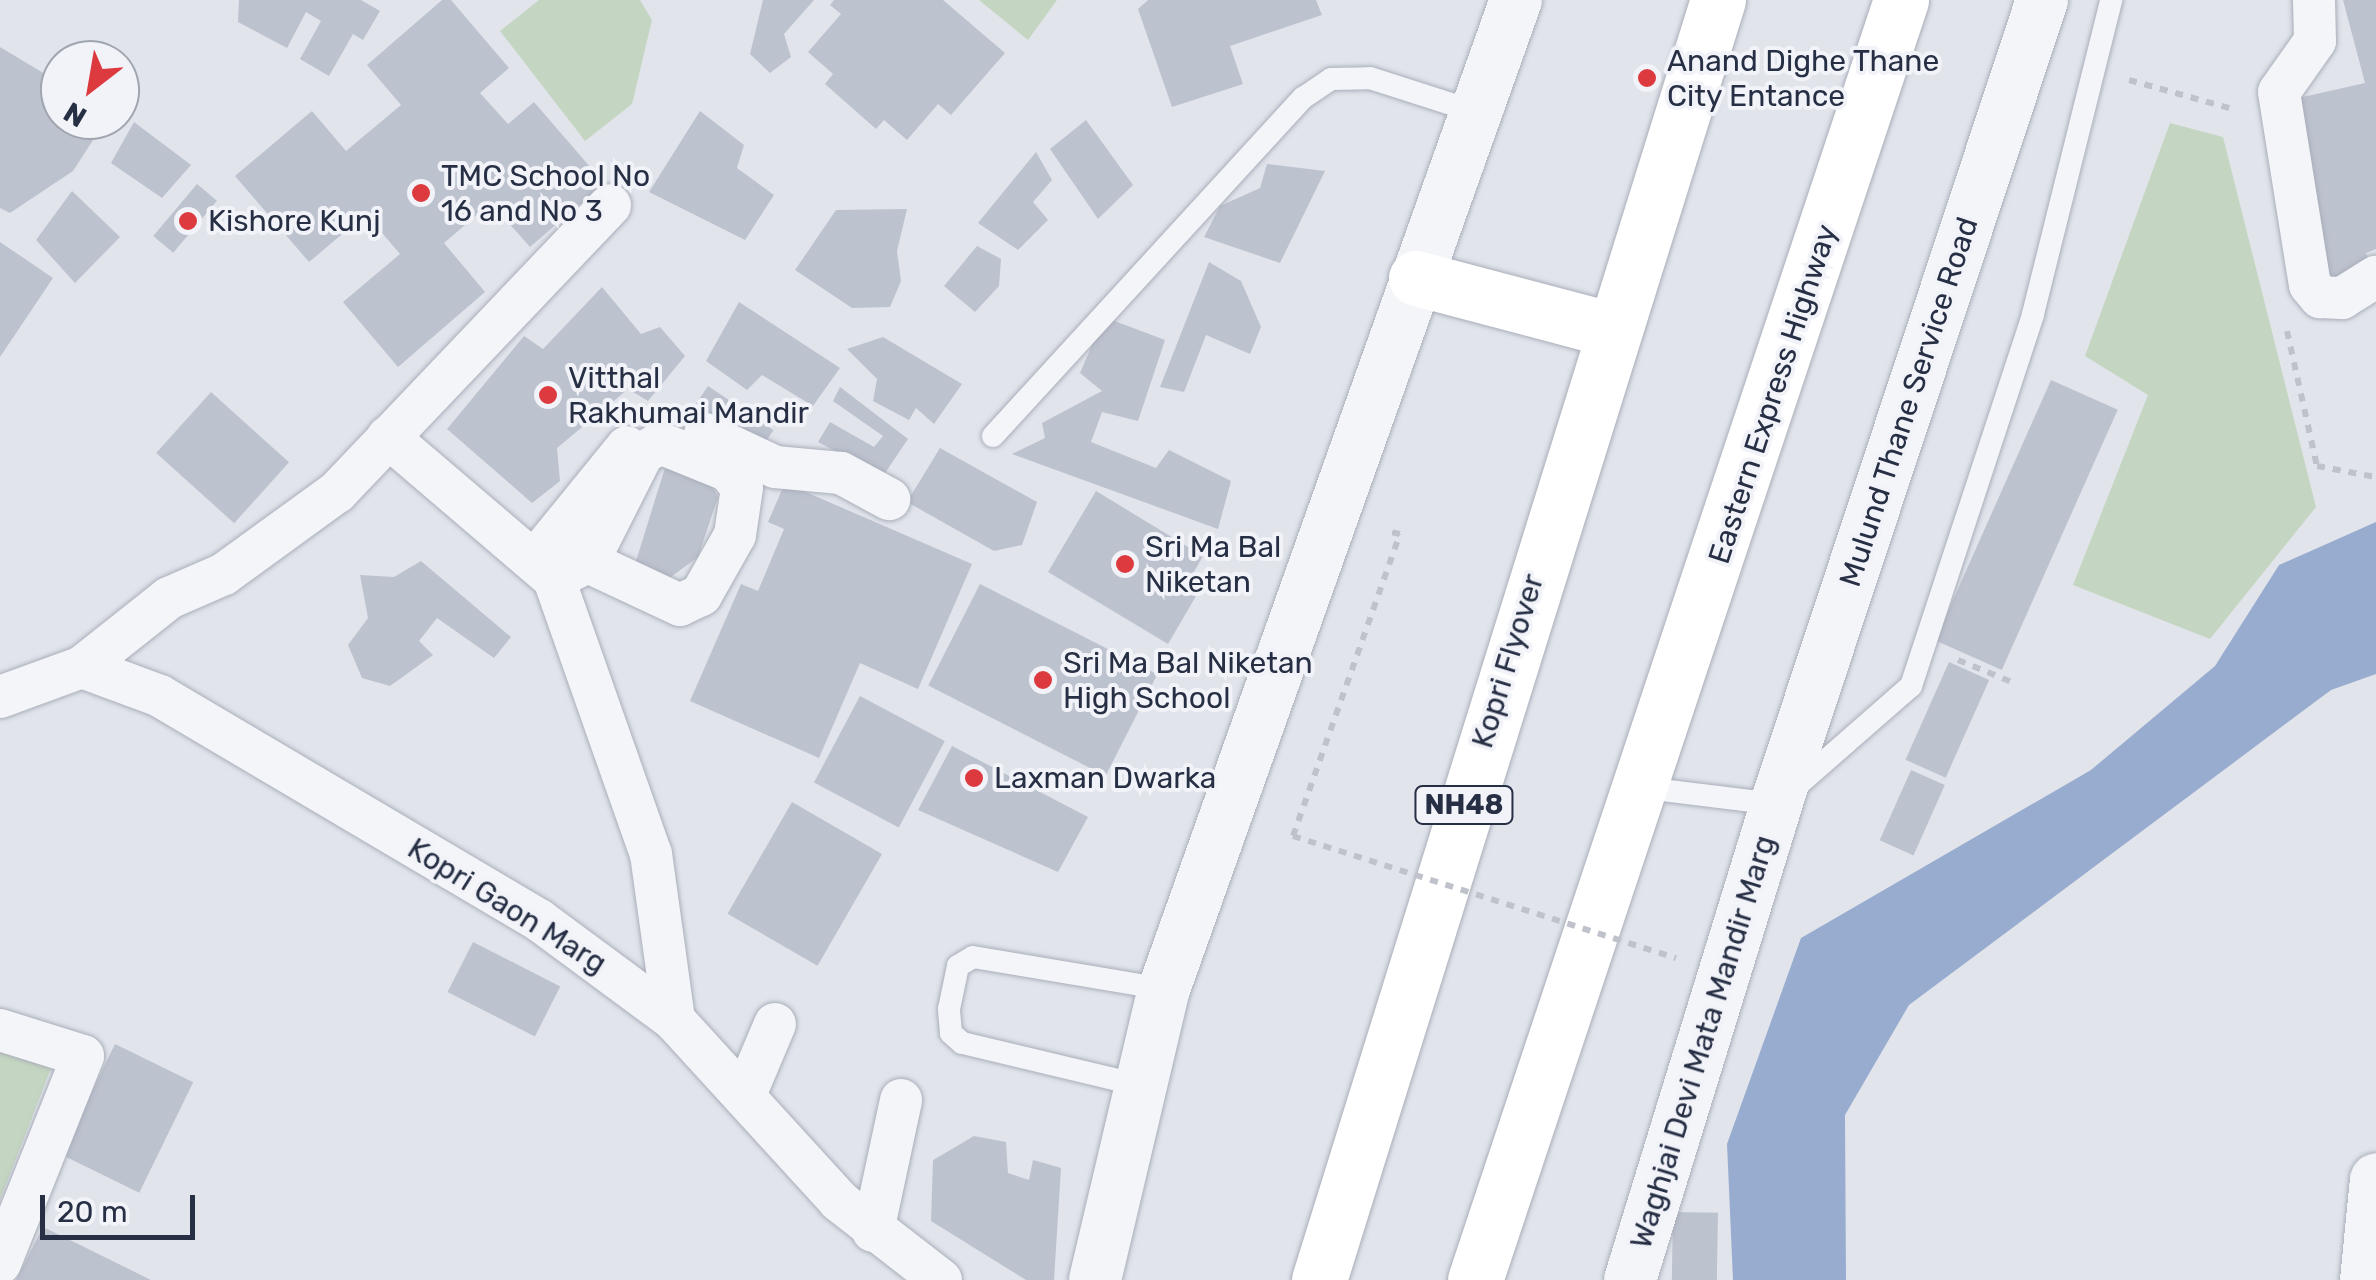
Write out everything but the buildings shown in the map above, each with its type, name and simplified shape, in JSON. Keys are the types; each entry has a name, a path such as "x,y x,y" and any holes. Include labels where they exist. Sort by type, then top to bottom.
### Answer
{"highway":[{"name":"NH48","path":"1610,329 1718,0"},
{"name":"Eastern Express Highway","path":"1645,788 1901,0"},
{"path":"1416,278 1610,329"},
{"name":"Kopri Flyover","path":"1319,1280 1610,329"},
{"path":"1476,1280 1645,788"}],"street":[{"path":"1095,1280 1164,989 1473,111 1516,0"},
{"name":"Mulund Thane Service Road","path":"1776,804 2042,0"},
{"path":"2314,0 2316,41 2279,92 2310,285 2320,297 2342,298 2376,277"},
{"path":"0,697 82,667 169,598 282,536 388,438 610,205"},
{"path":"559,567 660,415 775,468 841,473 889,500"},
{"path":"388,438 559,567 651,854 674,1020"},
{"name":"Kopri Gaon Marg","path":"82,667 160,696 539,920 674,1020 873,1231 941,1280"},
{"name":"Waghjai Devi Mata Mandir Marg","path":"1630,1280 1776,804"},
{"path":"745,1094 775,1024"},
{"path":"0,1030 83,1056 0,1263"},
{"path":"873,1231 900,1100"},
{"path":"2366,1280 2376,1180"}],"lane":[{"path":"1645,788 1776,804 1911,686 2033,314 2111,0"},
{"path":"993,436 1303,98 1331,79 1370,78 1473,111"},
{"path":"1143,1086 962,1043 952,1032 949,1009 958,966 973,957 1164,989"}],"path":[{"path":"1380,545 1387,528 1400,534 1293,836 1676,958"},
{"path":"1924,646 2012,682"}],"green space":[{"path":"539,0 640,0 652,20 632,104 585,141 500,31"},
{"path":"979,0 1057,0 1028,40"},
{"path":"2170,123 2223,137 2316,507 2210,639 2073,585 2148,395 2085,356"},
{"path":"0,1052 51,1068 0,1200"}],"water":[{"path":"2376,522 2376,674 2331,690 1909,1005 1845,1115 1846,1280 1733,1280 1727,1144 1801,938 2091,770 2215,666 2279,565"}],"place":[{"name":"Anand Dighe Thane City Entance","path":"1647,78"},
{"name":"TMC School No 16 and No 3","path":"421,193"},
{"name":"Kishore Kunj","path":"188,221"},
{"name":"Vitthal Rakhumai Mandir","path":"548,395"},
{"name":"Sri Ma Bal Niketan","path":"1125,564"},
{"name":"Sri Ma Bal Niketan High School","path":"1043,680"},
{"name":"Laxman Dwarka","path":"974,778"}]}
